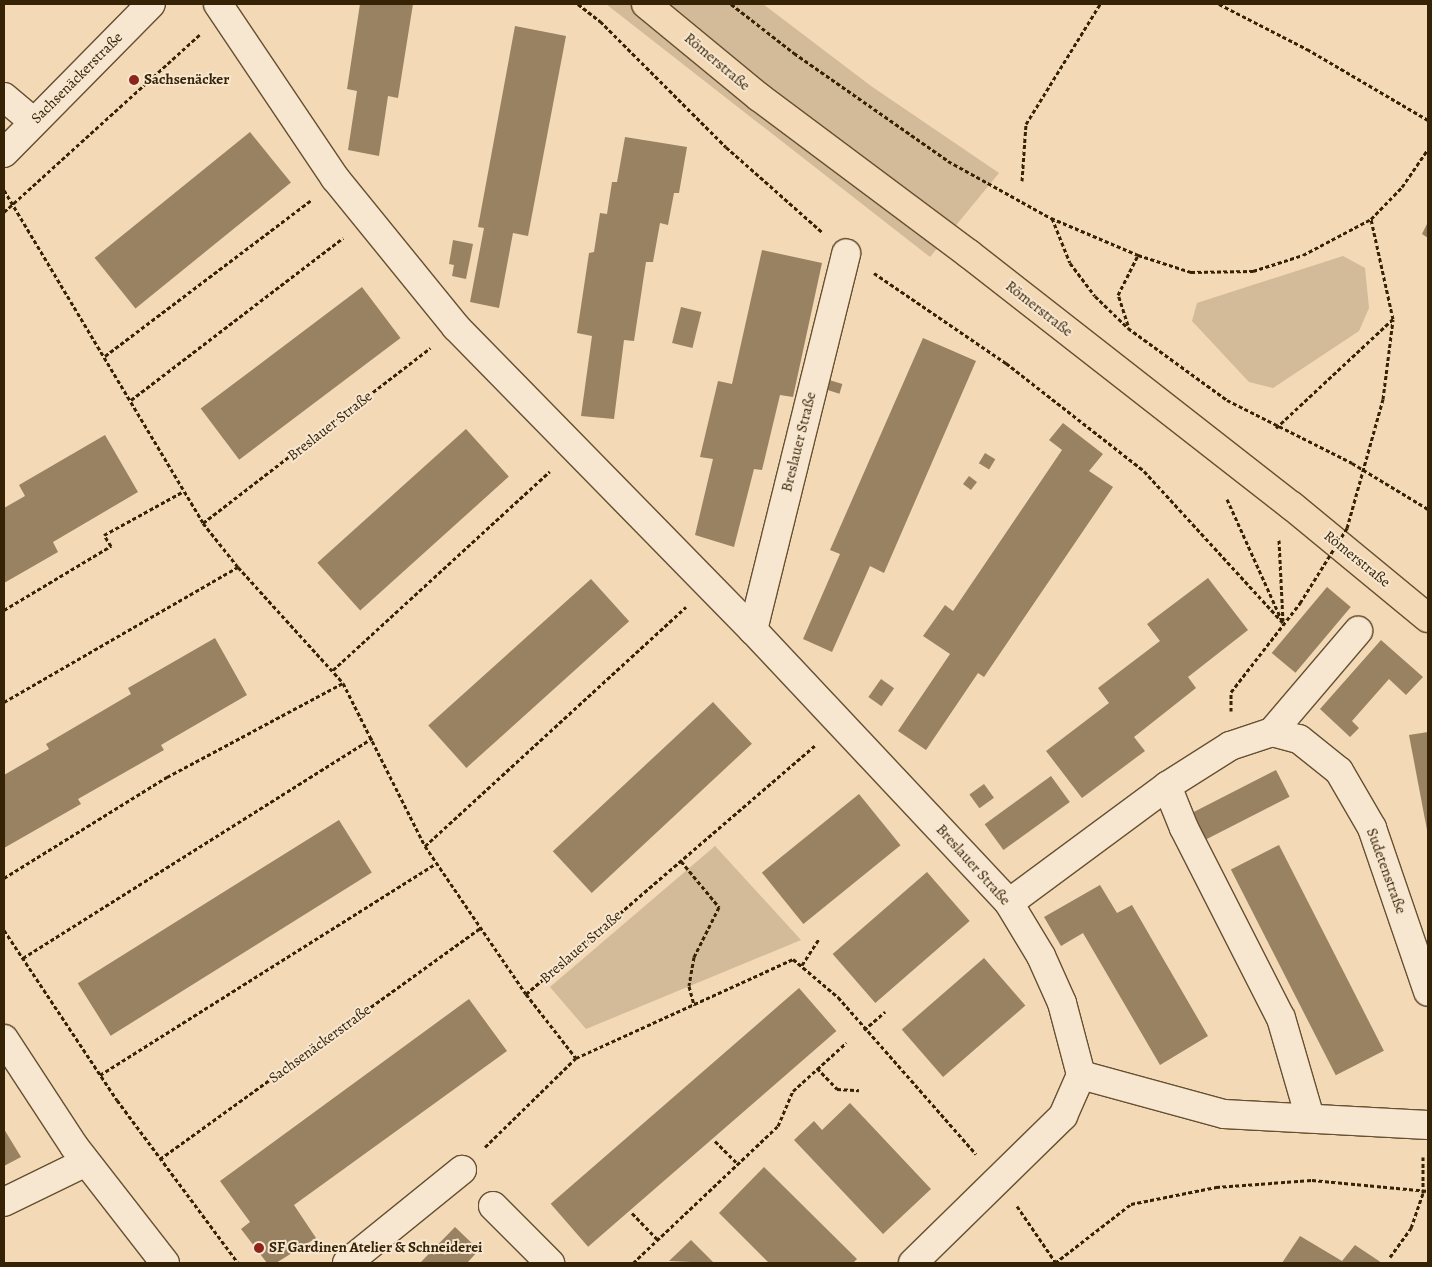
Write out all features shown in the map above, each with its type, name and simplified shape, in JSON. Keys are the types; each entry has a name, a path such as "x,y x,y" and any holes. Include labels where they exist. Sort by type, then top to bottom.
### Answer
{"main road":[{"name":"Römerstraße","path":"646,4 759,97 969,254 1292,506 1428,618"}],"street":[{"name":"Sachsenäckerstraße","path":"4,153 33,121 152,4"},
{"name":"Breslauer Straße","path":"221,8 336,178 367,220 456,327 753,630 1009,903 1041,956 1062,1003 1081,1076"},
{"path":"4,97 33,121"},
{"name":"Breslauer Straße","path":"753,630 846,253"},
{"path":"1009,903 1167,786 1230,746 1272,732 1358,631"},
{"name":"Sudetenstraße","path":"1272,732 1299,739 1339,771 1372,828 1428,992"},
{"path":"1167,786 1184,828 1281,1018 1310,1118"},
{"path":"4,1039 86,1162 165,1263"},
{"path":"914,1263 1063,1116 1081,1076 1224,1114 1425,1125"},
{"path":"4,1202 86,1162"},
{"path":"347,1263 462,1170"},
{"path":"493,1206 550,1263"}],"path":[{"path":"578,4 600,21 726,147 846,253 1006,363 1144,471 1284,624"},
{"path":"731,4 802,58 948,161 1051,218 1138,255 1191,272 1253,270 1303,255 1371,219 1402,188 1428,149"},
{"path":"1022,181 1026,124 1100,4"},
{"path":"1219,4 1340,68 1428,120"},
{"path":"4,212 96,132 221,8"},
{"path":"105,356 303,207 336,178"},
{"path":"4,190 105,356 203,523 238,567 343,683 425,846 526,994 576,1058"},
{"path":"1051,218 1070,263 1095,296 1128,328 1227,400 1276,428 1352,463 1428,509"},
{"path":"1230,746 1231,692 1300,603 1347,528 1384,398 1393,319 1371,219"},
{"path":"131,400 367,220"},
{"path":"1128,328 1118,295 1138,255"},
{"path":"1276,428 1393,319"},
{"name":"Breslauer Straße","path":"203,523 456,327"},
{"path":"333,670 574,449"},
{"path":"4,610 111,546 104,535 184,491"},
{"path":"1225,494 1284,624"},
{"path":"1284,624 1278,524 1292,506"},
{"path":"4,702 238,567"},
{"path":"425,846 708,586"},
{"path":"4,878 166,777 343,683"},
{"name":"Breslauer Straße","path":"526,994 840,722"},
{"path":"23,958 372,738"},
{"path":"681,861 718,907 694,957 689,986 694,1005"},
{"path":"100,1075 436,863"},
{"name":"Sachsenäckerstraße","path":"160,1159 480,928"},
{"path":"4,930 100,1075 238,1263"},
{"path":"802,965 819,939"},
{"path":"462,1170 576,1058 793,959 838,997 864,1030 1000,1180 1056,1263 1131,1204 1216,1187 1312,1180 1426,1190"},
{"path":"864,1030 886,1012"},
{"path":"633,1263 778,1126 793,1091 846,1044"},
{"path":"818,1068 837,1089 859,1090"},
{"path":"1390,1257 1411,1228 1426,1190 1425,1125"},
{"path":"715,1141 738,1164"},
{"path":"632,1213 658,1240"}],"shaded area":[{"path":"606,4 763,4 871,86 999,173 930,257"},
{"path":"1343,256 1365,268 1369,308 1359,331 1273,388 1249,382 1192,321 1197,303"},
{"path":"715,846 801,940 586,1029 550,987"}],"building":[{"path":"360,4 413,4 398,98 388,96 379,156 348,150 357,91 347,89"},
{"path":"515,26 566,36 528,236 513,233 499,308 470,302 484,228 478,227"},
{"path":"250,132 291,183 135,308 95,258"},
{"path":"625,137 687,147 679,193 674,193 668,225 660,223 653,262 646,262 634,341 624,340 614,419 581,416 592,336 577,333 589,253 594,252 600,213 607,214 612,182 617,182"},
{"path":"1428,222 1428,238 1422,234"},
{"path":"453,240 473,244 466,279 452,276 454,265 449,264"},
{"path":"762,250 822,263 793,397 780,395 762,470 754,469 734,547 695,535 713,459 700,457 718,381 732,384"},
{"path":"362,287 401,338 239,460 201,409"},
{"path":"681,307 701,312 692,348 672,343"},
{"path":"923,338 976,361 884,573 870,566 832,652 803,639 840,554 830,550"},
{"path":"829,380 842,384 839,394 826,390"},
{"path":"1063,423 1103,454 1089,471 1113,487 984,677 978,673 926,750 898,731 950,654 923,636 945,605 953,611 1062,450 1049,440"},
{"path":"466,429 509,477 360,610 317,563"},
{"path":"105,435 138,492 53,542 58,552 4,583 4,508 25,496 19,485"},
{"path":"985,453 995,459 989,469 979,463"},
{"path":"969,476 977,482 971,490 963,484"},
{"path":"1208,578 1248,630 1188,677 1196,688 1134,737 1145,751 1082,798 1046,751 1109,703 1098,688 1160,641 1147,624"},
{"path":"591,579 629,621 466,768 428,726"},
{"path":"1327,587 1351,607 1295,673 1272,653"},
{"path":"215,638 247,695 161,745 164,750 78,799 81,804 4,848 4,775 49,749 46,744 131,694 128,688"},
{"path":"1381,640 1423,677 1406,695 1389,679 1352,721 1359,728 1350,737 1320,709"},
{"path":"881,679 894,688 881,706 868,697"},
{"path":"713,702 752,744 592,893 553,851"},
{"path":"1428,732 1428,830 1427,830 1409,735"},
{"path":"1276,770 1290,797 1201,842 1187,815"},
{"path":"1051,776 1070,802 1003,850 985,824"},
{"path":"984,784 994,798 979,808 969,795"},
{"path":"859,794 901,845 803,924 762,873"},
{"path":"339,820 372,873 111,1036 78,983"},
{"path":"1279,845 1384,1051 1336,1075 1231,870"},
{"path":"927,872 970,921 875,1003 833,954"},
{"path":"1100,885 1117,913 1132,905 1208,1036 1160,1065 1083,933 1061,946 1044,917"},
{"path":"984,958 1025,1006 943,1077 902,1030"},
{"path":"799,988 836,1031 588,1247 551,1204"},
{"path":"469,999 507,1051 294,1205 316,1238 276,1263 267,1263 241,1229 250,1222 220,1181"},
{"path":"850,1103 931,1189 883,1234 794,1140 814,1121 822,1130"},
{"path":"4,1129 21,1157 4,1166"},
{"path":"764,1167 857,1259 853,1263 769,1263 719,1213"},
{"path":"455,1227 479,1250 467,1263 420,1263"},
{"path":"1300,1236 1342,1261 1355,1245 1382,1263 1282,1263"},
{"path":"691,1240 714,1263 669,1261"}],"place":[{"name":"Sachsenäcker","path":"134,80"},
{"name":"SF Gardinen Atelier & Schneiderei","path":"259,1248"}]}
